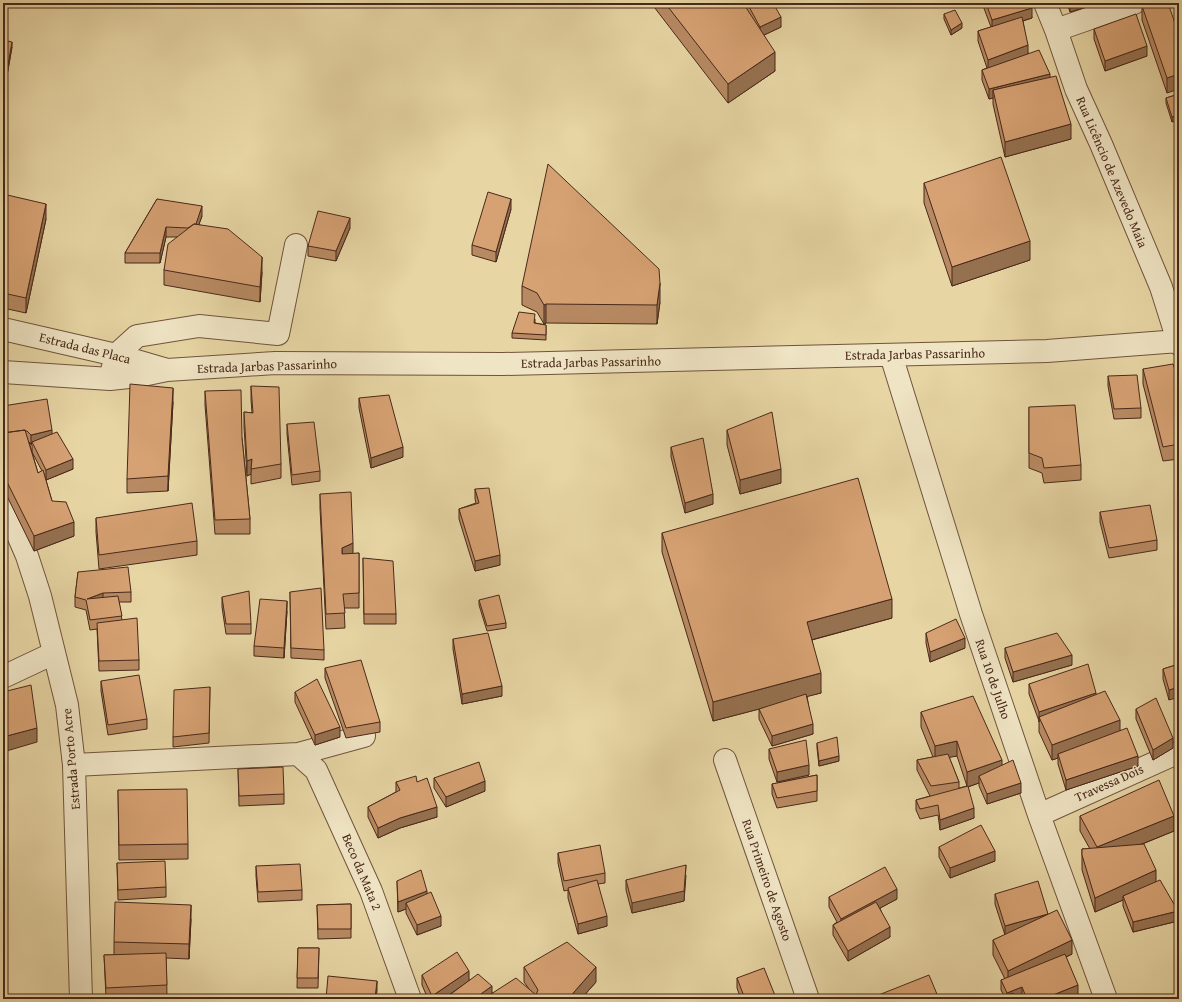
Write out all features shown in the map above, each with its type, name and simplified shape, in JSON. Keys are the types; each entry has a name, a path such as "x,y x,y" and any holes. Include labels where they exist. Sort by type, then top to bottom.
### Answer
{"street":[{"name":"Rua Licêncio de Azevedo Maia","path":"1045,3 1076,89 1101,144 1161,287 1179,342"},
{"path":"1056,30 1134,3"},
{"path":"275,363 278,334 296,245"},
{"path":"110,379 116,355 137,336 199,326 278,334"},
{"name":"Estrada das Placa","path":"3,329 116,355 167,370"},
{"name":"Estrada Jarbas Passarinho","path":"3,372 110,379 138,376 167,370 275,363 503,364 891,354 1047,352 1179,342"},
{"name":"Rua 10 de Julho","path":"891,354 971,614 1039,815 1106,999"},
{"name":"Estrada Porto Acre","path":"3,505 11,519 27,556 40,596 67,705 74,765 81,999"},
{"path":"3,677 54,653"},
{"path":"74,765 298,754 364,736"},
{"name":"Travessa Dois","path":"1039,815 1179,752"},
{"name":"Beco da Mata 2","path":"298,754 316,770 320,777 371,891 410,999"},
{"name":"Rua Primeiro de Agosto","path":"725,760 808,999"}],"building":[{"path":"665,3 743,3 775,52 728,84"},
{"path":"747,3 773,3 781,17 760,27"},
{"path":"986,3 1029,3 1032,8 992,20"},
{"path":"1150,3 1168,3 1179,32 1179,74 1167,78 1142,6"},
{"path":"955,10 962,23 951,30 944,14"},
{"path":"1136,14 1147,46 1105,61 1094,29"},
{"path":"1022,17 1028,45 988,60 978,31"},
{"path":"3,40 12,42 6,76 3,76"},
{"path":"1039,50 1050,74 989,89 982,70"},
{"path":"1056,76 1071,124 1005,142 993,90"},
{"path":"1179,94 1179,115 1172,117 1166,98"},
{"path":"1001,157 1030,241 952,267 924,183"},
{"path":"548,164 659,269 660,283 657,305 544,305 537,293 522,286"},
{"path":"488,192 511,199 496,252 472,245"},
{"path":"3,194 46,204 26,298 3,293"},
{"path":"157,199 202,206 196,224 188,228 166,227 160,253 125,253"},
{"path":"318,211 350,218 336,251 308,246"},
{"path":"194,224 228,229 262,257 260,287 164,270 168,244"},
{"path":"519,312 535,314 534,323 546,325 546,335 512,333"},
{"path":"1173,364 1179,381 1179,444 1163,447 1143,369"},
{"path":"1137,375 1141,408 1114,409 1108,376"},
{"path":"130,384 173,388 168,476 127,479"},
{"path":"251,386 279,387 281,464 251,469 252,459 247,461 244,412 253,413"},
{"path":"241,390 242,438 250,519 215,520 205,391"},
{"path":"389,395 403,447 371,458 359,398"},
{"path":"47,399 52,430 31,435 25,430 3,433 3,406"},
{"path":"1075,405 1081,465 1044,468 1042,458 1029,453 1029,407"},
{"path":"772,412 781,469 740,480 727,430"},
{"path":"314,422 320,471 292,475 287,424"},
{"path":"25,430 38,473 43,470 52,501 66,502 74,522 34,536 3,474 3,433"},
{"path":"57,432 73,459 46,470 32,442"},
{"path":"703,438 713,494 685,503 671,447"},
{"path":"858,478 892,599 807,622 821,673 713,702 662,533"},
{"path":"489,488 500,555 475,561 459,509 479,503 475,489"},
{"path":"351,492 353,543 342,548 342,554 359,553 359,593 343,594 345,613 326,614 320,494"},
{"path":"192,503 197,541 99,555 96,518"},
{"path":"1150,505 1157,540 1109,548 1100,512"},
{"path":"1179,540 1179,551 1176,541"},
{"path":"363,558 393,561 396,614 364,614"},
{"path":"128,567 131,592 103,593 87,599 118,596 122,616 90,620 86,600 75,597 78,572"},
{"path":"321,588 324,650 291,648 290,592"},
{"path":"249,591 251,624 226,624 222,597"},
{"path":"499,595 506,623 487,626 479,600"},
{"path":"260,599 287,601 284,648 254,646"},
{"path":"137,618 139,660 99,661 97,623"},
{"path":"956,619 965,638 930,652 926,633"},
{"path":"488,633 502,686 462,694 453,639"},
{"path":"1057,633 1072,655 1013,672 1005,648"},
{"path":"361,660 380,722 346,728 325,668"},
{"path":"1088,664 1096,693 1039,712 1029,684"},
{"path":"1179,664 1179,687 1169,690 1163,669"},
{"path":"139,675 147,719 108,725 101,681"},
{"path":"317,679 340,727 315,735 295,692"},
{"path":"31,685 37,728 3,737 3,692"},
{"path":"210,687 209,733 173,737 174,690"},
{"path":"1105,691 1120,720 1052,745 1039,717"},
{"path":"806,694 813,724 772,736 759,709"},
{"path":"973,696 1002,760 967,772 957,741 935,746 921,712"},
{"path":"1156,698 1173,738 1153,750 1136,709"},
{"path":"1127,728 1138,756 1066,780 1058,754"},
{"path":"837,737 839,756 819,761 817,743"},
{"path":"806,740 809,765 777,772 769,749"},
{"path":"948,754 959,782 931,786 917,760"},
{"path":"1013,760 1021,783 987,794 979,776"},
{"path":"479,762 485,781 446,797 434,778"},
{"path":"283,767 284,794 239,796 238,769"},
{"path":"817,775 817,791 777,798 772,784"},
{"path":"416,776 417,782 427,778 437,807 400,818 378,828 368,807 400,790 396,782"},
{"path":"1159,780 1174,816 1097,847 1080,816"},
{"path":"968,786 974,808 940,820 938,805 920,809 916,800"},
{"path":"187,789 188,844 119,845 118,790"},
{"path":"981,825 995,851 950,868 939,847"},
{"path":"1144,844 1156,870 1095,898 1082,855 1082,849"},
{"path":"600,845 605,873 564,881 558,853"},
{"path":"165,861 166,887 118,890 117,863"},
{"path":"300,864 302,890 258,892 256,866"},
{"path":"686,865 684,891 632,903 626,880"},
{"path":"885,867 897,889 841,919 829,897"},
{"path":"421,870 427,891 398,902 397,881"},
{"path":"597,880 607,916 578,924 568,888"},
{"path":"1160,880 1178,911 1133,922 1123,896"},
{"path":"1038,881 1048,914 1005,926 995,894"},
{"path":"431,892 441,916 417,925 406,903"},
{"path":"115,902 191,905 189,944 114,942"},
{"path":"876,902 890,927 848,951 833,925"},
{"path":"351,904 351,929 318,929 317,905"},
{"path":"1057,910 1072,940 1008,971 993,940"},
{"path":"567,942 596,967 568,999 497,999 491,994 516,978 536,995 538,990 524,967"},
{"path":"298,948 319,948 318,978 297,978"},
{"path":"457,952 469,971 432,996 422,975"},
{"path":"166,953 167,985 106,988 104,955"},
{"path":"1065,954 1078,985 1043,999 1027,999 1022,987 1007,993 1001,980"},
{"path":"764,968 776,998 745,999 737,978"},
{"path":"478,974 492,986 474,999 444,999"},
{"path":"929,975 939,999 877,999 876,996"},
{"path":"328,976 377,981 375,999 326,999"},
{"path":"1013,993 1015,999 993,999"}]}
